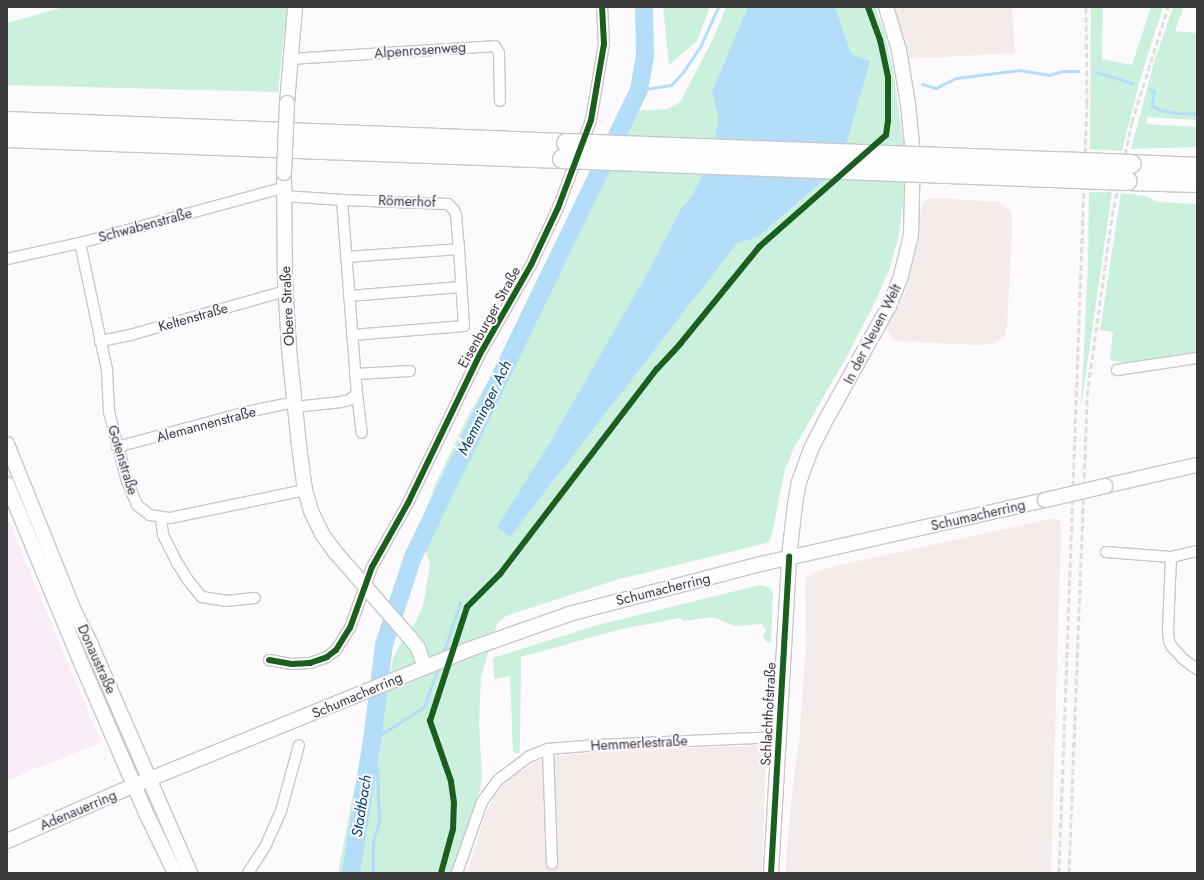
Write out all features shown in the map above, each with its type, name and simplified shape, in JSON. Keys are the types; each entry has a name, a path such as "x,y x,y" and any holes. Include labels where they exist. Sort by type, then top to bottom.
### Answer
{"highway":[{"path":"7,121 564,151"},
{"path":"7,138 564,151 1130,172 1197,167"},
{"path":"1130,172 1197,183"}],"street":[{"name":"Obere Straße","path":"295,7 287,103 284,172 285,291 295,405 305,490 311,511 322,534 349,570 397,622 430,665"},
{"name":"Eisenburger Straße","path":"364,585 372,567 412,496 480,354 534,259 558,208 591,120 604,44 602,7"},
{"name":"In der Neuen Welt","path":"789,557 799,482 812,447 889,306 901,276 911,236 913,163 908,104 899,50 886,7"},
{"name":"Alpenrosenweg","path":"290,59 495,46 499,53 500,101"},
{"name":"Römerhof","path":"284,192 342,200 448,204 456,215 464,326 352,334"},
{"name":"Schwabenstraße","path":"7,259 80,243 284,192"},
{"path":"342,200 355,374 362,433"},
{"name":"Gotenstraße","path":"80,243 91,287 100,342 107,370 109,412 127,481 137,505 150,515 161,518"},
{"path":"346,257 459,249"},
{"path":"349,296 461,287"},
{"name":"Keltenstraße","path":"100,342 130,335 285,291"},
{"path":"1117,370 1197,358"},
{"path":"355,374 410,371"},
{"path":"295,405 341,402 349,400 357,394"},
{"name":"Alemannenstraße","path":"117,447 247,412 295,405"},
{"name":"Donaustraße","path":"7,444 74,611 91,644 190,873"},
{"name":"Schumacherring","path":"149,780 467,650 569,614 693,580 789,557 1197,465"},
{"name":"Donaustraße","path":"7,484 61,617 175,873"},
{"path":"255,598 226,601 202,597 176,562 163,535 161,518 170,518 305,490"},
{"path":"1106,552 1171,556 1197,551"},
{"path":"1171,556 1168,619 1169,641 1176,653 1197,669"},
{"name":"Schlachthofstraße","path":"771,873 789,557"},
{"path":"269,660 292,664 310,663 336,650 350,628 364,585"},
{"name":"Hemmerlestraße","path":"457,873 478,810 492,788 506,772 528,758 548,749 597,745 779,737"},
{"path":"248,873 265,847 281,811 299,745"},
{"path":"548,749 552,864"},
{"name":"Adenauerring","path":"7,841 149,780"}],"shaded area":[{"path":"895,7 1012,7 1015,53 908,59"},
{"path":"940,198 999,202 1010,210 1012,216 1012,233 1007,327 1005,335 994,344 974,345 899,341 893,340 886,329 905,293 915,257 922,203 929,199"},
{"path":"7,517 101,743 7,780"},
{"path":"1050,519 1060,521 1061,531 1051,873 785,873 793,782 799,743 806,644 805,587 807,577 814,572 840,565"},
{"path":"761,745 765,747 766,752 762,873 467,873 486,812 496,794 511,778 536,762 547,757 582,753"}],"green space":[{"path":"64,7 287,7 278,92 7,85 7,23"},
{"path":"663,7 710,7 697,41 669,65"},
{"path":"726,7 875,7 884,31 893,69 906,162 905,190 898,240 889,270 876,300 847,356 794,448 785,469 771,539 766,543 616,580 506,616 497,624 481,677 479,724 482,776 480,789 452,873 338,873 367,722 373,712 386,698 393,658 402,640 416,621 423,606 430,565 424,545 421,522 435,485 468,416 538,295 575,226 590,181 618,112 668,109 680,102 713,39"},
{"path":"1091,7 1103,7 1102,59 1132,65 1151,7 1163,7 1140,80 1122,151 1090,149"},
{"path":"1173,7 1184,7 1175,31 1197,33 1197,120 1147,117 1146,124 1197,127 1197,147 1131,149 1154,62"},
{"path":"1089,192 1112,192 1081,408 1088,263"},
{"path":"1121,193 1146,196 1157,202 1197,204 1197,354 1136,363 1125,363 1110,360 1113,332 1100,330"},
{"path":"760,585 770,588 773,594 771,643 767,642 763,637 766,630 762,624 734,626 713,617 684,621 680,618 621,629 521,657 520,752 518,754 513,752 510,676 494,679 493,658 597,625"}],"water":[{"path":"748,7 835,7 851,54 870,61 840,166 758,237 737,243 510,537 497,527 551,441 647,274 681,209 692,196 710,161 719,119 712,92"}],"waterway":[{"name":"Memminger Ach","path":"351,873 372,740 384,645 413,557 639,90 645,55 644,7"},
{"name":"Memminger Ach","path":"639,90 671,85 683,72 700,47 718,7"},
{"path":"922,84 936,88 956,78 1019,70 1049,75 1063,71 1078,71"},
{"path":"1096,72 1132,83"},
{"path":"1150,89 1154,91 1152,106 1160,110 1176,113 1197,114"},
{"path":"443,654 460,602"},
{"path":"372,740 424,707 438,667"},
{"name":"Stadtbach","path":"369,757 377,769 379,822 373,842 373,873"}],"railway":[{"path":"1059,873 1087,103 1086,7"},
{"path":"1069,873 1087,395 1112,216 1132,122 1168,7"}],"cycle path":[{"path":"269,660 292,664 310,663 327,657 336,650 350,628 372,567 408,503 480,354 531,265 558,208 591,120 604,44 602,7"},
{"path":"441,873 453,829 454,803 451,781 430,721 467,607 500,574 657,369 680,344 759,247 886,135 888,120 888,77 880,40 868,7"},
{"path":"771,873 789,557"}]}
